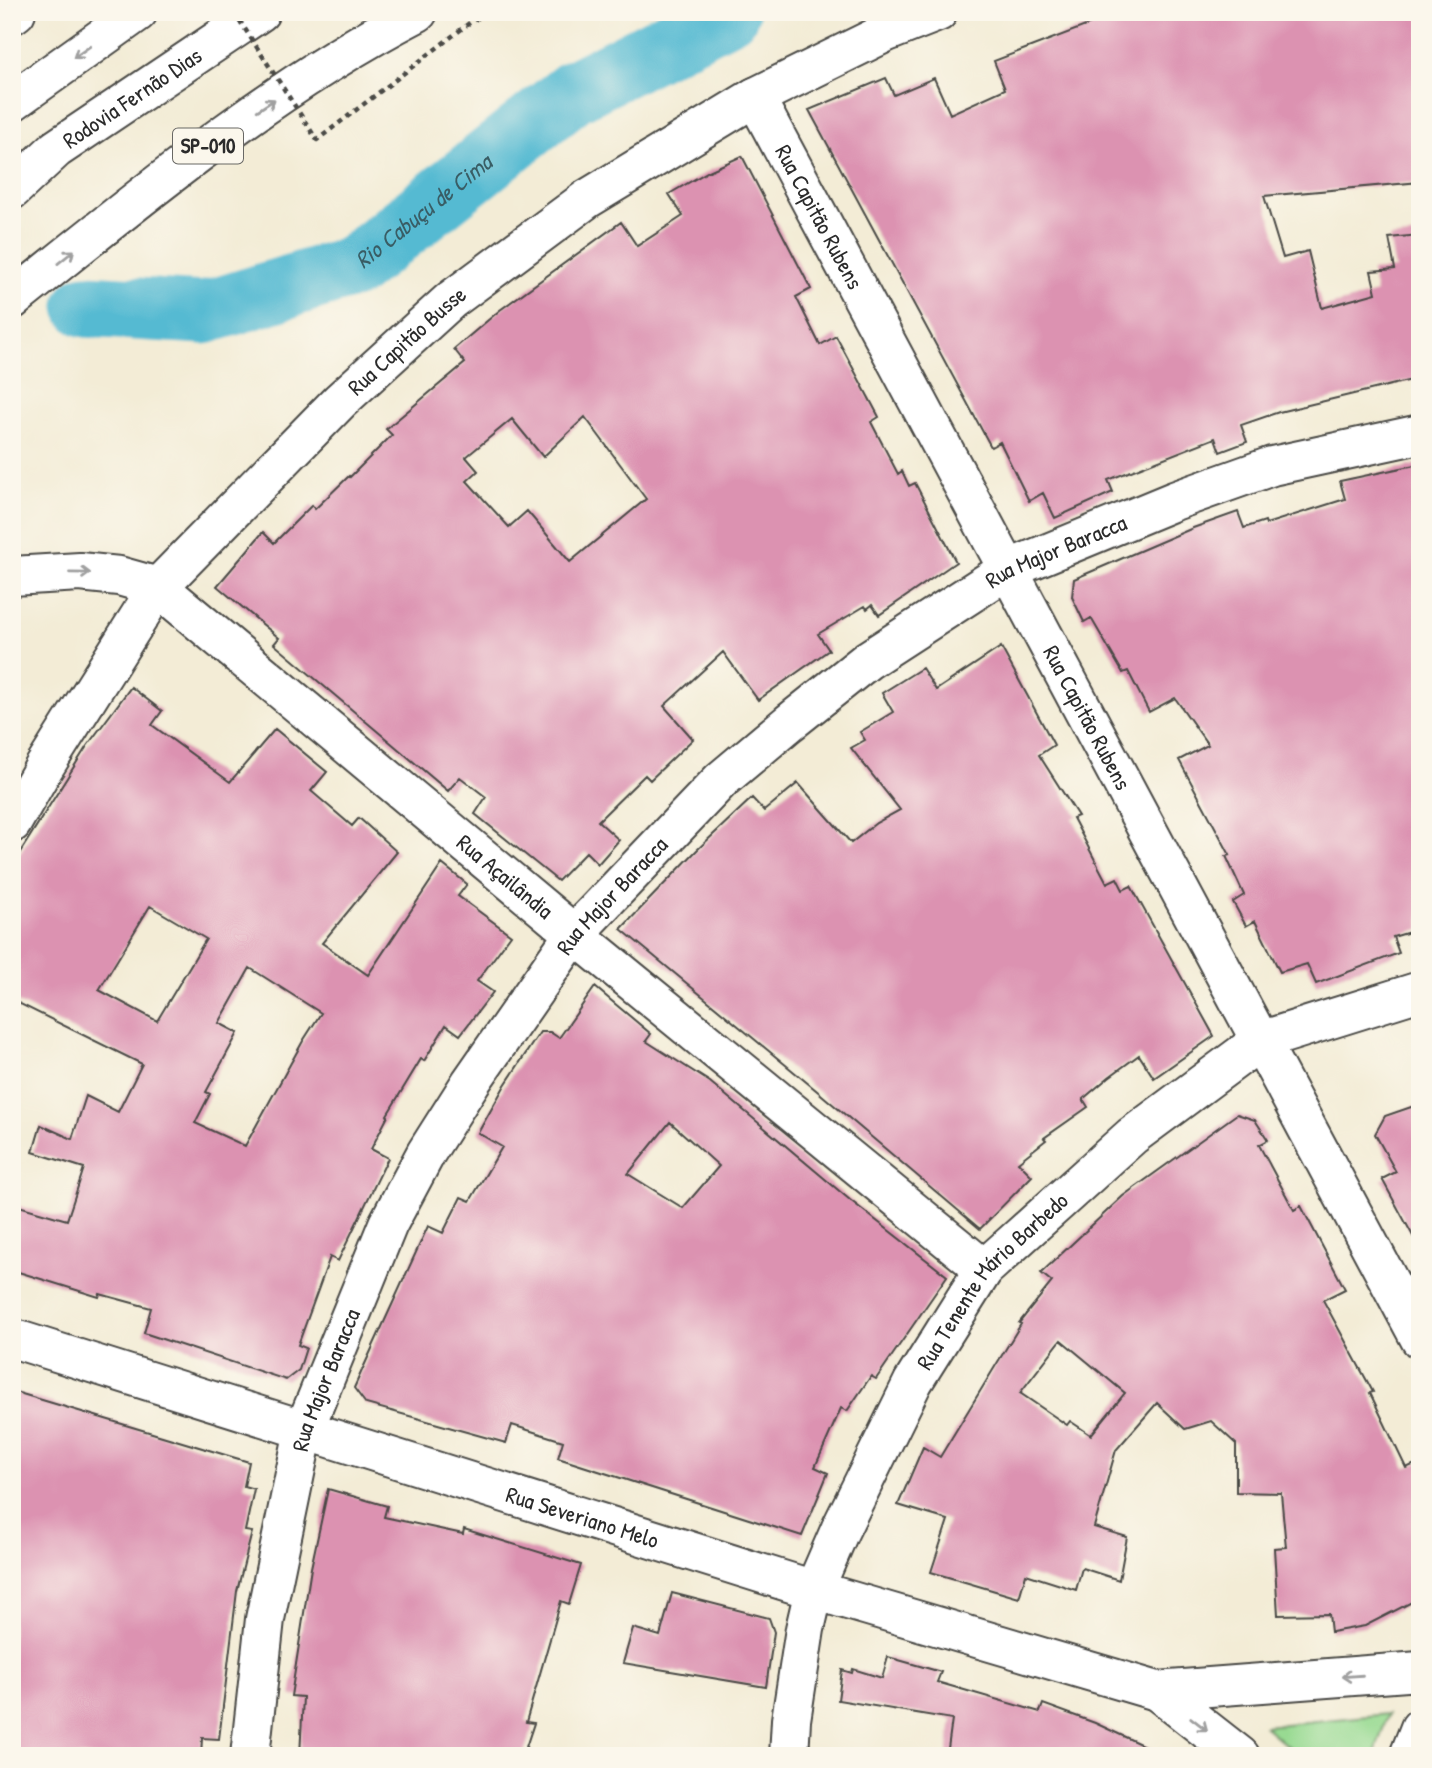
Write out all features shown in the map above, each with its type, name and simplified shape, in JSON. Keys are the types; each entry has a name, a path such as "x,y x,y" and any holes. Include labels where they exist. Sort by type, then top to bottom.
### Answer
{"main road":[{"path":"12,102 138,12"},
{"name":"Rodovia Fernão Dias","path":"12,190 56,149 260,12"},
{"name":"SP-010","path":"12,299 235,126 312,75 418,12"},
{"name":"Rua Capitão Busse","path":"12,823 158,587 340,401 451,300 587,199 755,97 887,32 938,12"},
{"name":"Rua Capitão Rubens","path":"755,97 1420,1339"},
{"name":"Rua Major Baracca","path":"250,1756 265,1619 304,1430 388,1224 426,1153 471,1082 574,934 721,780 760,747 868,660 1007,570 1174,501 1272,466 1420,434"},
{"path":"12,576 80,572 120,576 158,587"},
{"name":"Rua Açailândia","path":"158,587 574,934 984,1269"},
{"name":"Rua Tenente Mário Barbedo","path":"789,1756 791,1720 814,1590 840,1530 913,1382 984,1269 1132,1136 1260,1041 1420,991"},
{"name":"Rua Severiano Melo","path":"12,1338 814,1590 1157,1691"},
{"path":"1157,1691 1420,1671"},
{"path":"1157,1691 1240,1756"},
{"path":"1409,1756 1420,1728"}],"path":[{"path":"234,12 317,140 472,21 491,12"}],"green space":[{"path":"1388,1714 1374,1756 1299,1756 1264,1726"}],"building":[{"path":"1087,12 1420,12 1420,182 1264,196 1283,258 1308,251 1322,308 1376,293 1371,271 1395,269 1389,238 1420,235 1420,378 1279,412 1241,425 1247,442 1220,452 1215,438 1108,480 1113,492 1055,518 1043,493 1029,501 1000,442 991,447 809,110 886,78 894,95 934,78 950,114 1005,89 994,61 1091,24"},
{"path":"742,156 811,289 796,297 820,345 836,336 879,417 871,422 898,474 902,471 909,486 915,483 956,562 879,615 872,605 867,609 865,606 818,634 829,650 758,700 723,652 664,706 693,739 650,780 645,775 598,821 619,840 598,864 586,852 558,881 475,814 486,797 460,777 448,791 274,644 279,638 217,586 263,532 274,543 312,505 315,509 350,477 392,435 386,429 465,363 454,349 500,310 621,222 637,246 683,216 669,194","holes":["585,417 646,499 570,562 527,511 509,527 467,481 478,471 466,457 512,419 543,457"]},
{"path":"1420,464 1420,929 1393,937 1399,953 1316,984 1307,964 1280,972 1255,921 1246,926 1233,902 1244,895 1226,856 1230,855 1179,760 1208,745 1175,698 1149,712 1128,671 1123,673 1091,618 1084,622 1072,597 1074,579 1193,528 1238,512 1244,528 1265,521 1266,524 1345,499 1340,481"},
{"path":"1001,647 1054,745 1039,755 1078,816 1073,818 1107,883 1117,878 1123,890 1131,886 1214,1036 1154,1078 1139,1055 1109,1077 1083,1099 1088,1107 1044,1138 1046,1140 1018,1162 1032,1176 980,1229 621,929 697,850 752,798 764,811 798,783 851,843 876,823 900,810 851,748 865,740 860,732 893,712 882,693 922,668 936,690"},
{"path":"131,687 162,711 152,725 230,782 275,729 327,772 311,791 352,826 359,818 397,852 322,943 368,975 442,864 467,884 458,896 511,935 477,981 493,992 460,1035 446,1025 424,1061 421,1059 387,1115 371,1149 388,1158 338,1261 330,1257 298,1345 306,1348 299,1370 286,1380 144,1333 151,1308 100,1294 99,1297 12,1270 12,1204 67,1220 84,1168 33,1152 41,1125 72,1139 86,1096 118,1112 142,1064 12,1000 12,865 87,746","holes":["150,906 206,939 157,1021 99,990","250,968 321,1013 245,1146 195,1123 210,1094 206,1092 238,1033 219,1023"]},
{"path":"595,987 651,1034 646,1041 710,1082 850,1200 947,1276 876,1379 871,1376 847,1411 841,1408 815,1467 828,1473 802,1536 558,1458 563,1441 512,1425 506,1443 366,1404 354,1388 428,1226 443,1233 461,1197 470,1201 502,1147 478,1133 505,1085 540,1032 550,1032 559,1038","holes":["670,1122 719,1166 683,1208 628,1174"]},
{"path":"1420,1104 1420,1249 1382,1179 1396,1172 1375,1134 1385,1116"},
{"path":"1237,1114 1255,1120 1268,1140 1259,1145 1294,1210 1301,1206 1345,1289 1323,1300 1373,1392 1370,1393 1406,1468 1420,1462 1420,1598 1365,1626 1331,1632 1329,1614 1278,1615 1274,1548 1286,1547 1281,1493 1236,1492 1236,1444 1211,1421 1185,1429 1157,1403 1116,1450 1094,1527 1127,1537 1119,1580 1082,1568 1076,1590 1026,1574 1019,1598 931,1572 948,1520 898,1505 923,1447 940,1457 1021,1324 1019,1323 1052,1282 1041,1273 1123,1196","holes":["1061,1340 1125,1393 1091,1435 1070,1421 1067,1425 1020,1393"]},
{"path":"12,1391 249,1462 244,1486 254,1489 245,1531 252,1532 237,1591 219,1739 202,1738 201,1756 12,1756"},
{"path":"328,1489 387,1506 384,1517 463,1534 464,1529 581,1565 569,1604 561,1601 526,1722 534,1723 523,1756 300,1756 303,1697 291,1696 311,1568"},
{"path":"672,1593 769,1618 774,1632 766,1687 623,1663 633,1628 660,1636"},
{"path":"888,1657 941,1672 937,1682 1040,1712 1043,1704 1095,1723 1166,1756 947,1756 952,1719 838,1700 842,1670 852,1673 853,1669 882,1678"}],"waterway":[{"name":"Rio Cabuçu de Cima","path":"86,306 204,313 355,266 573,92 728,12"}]}
